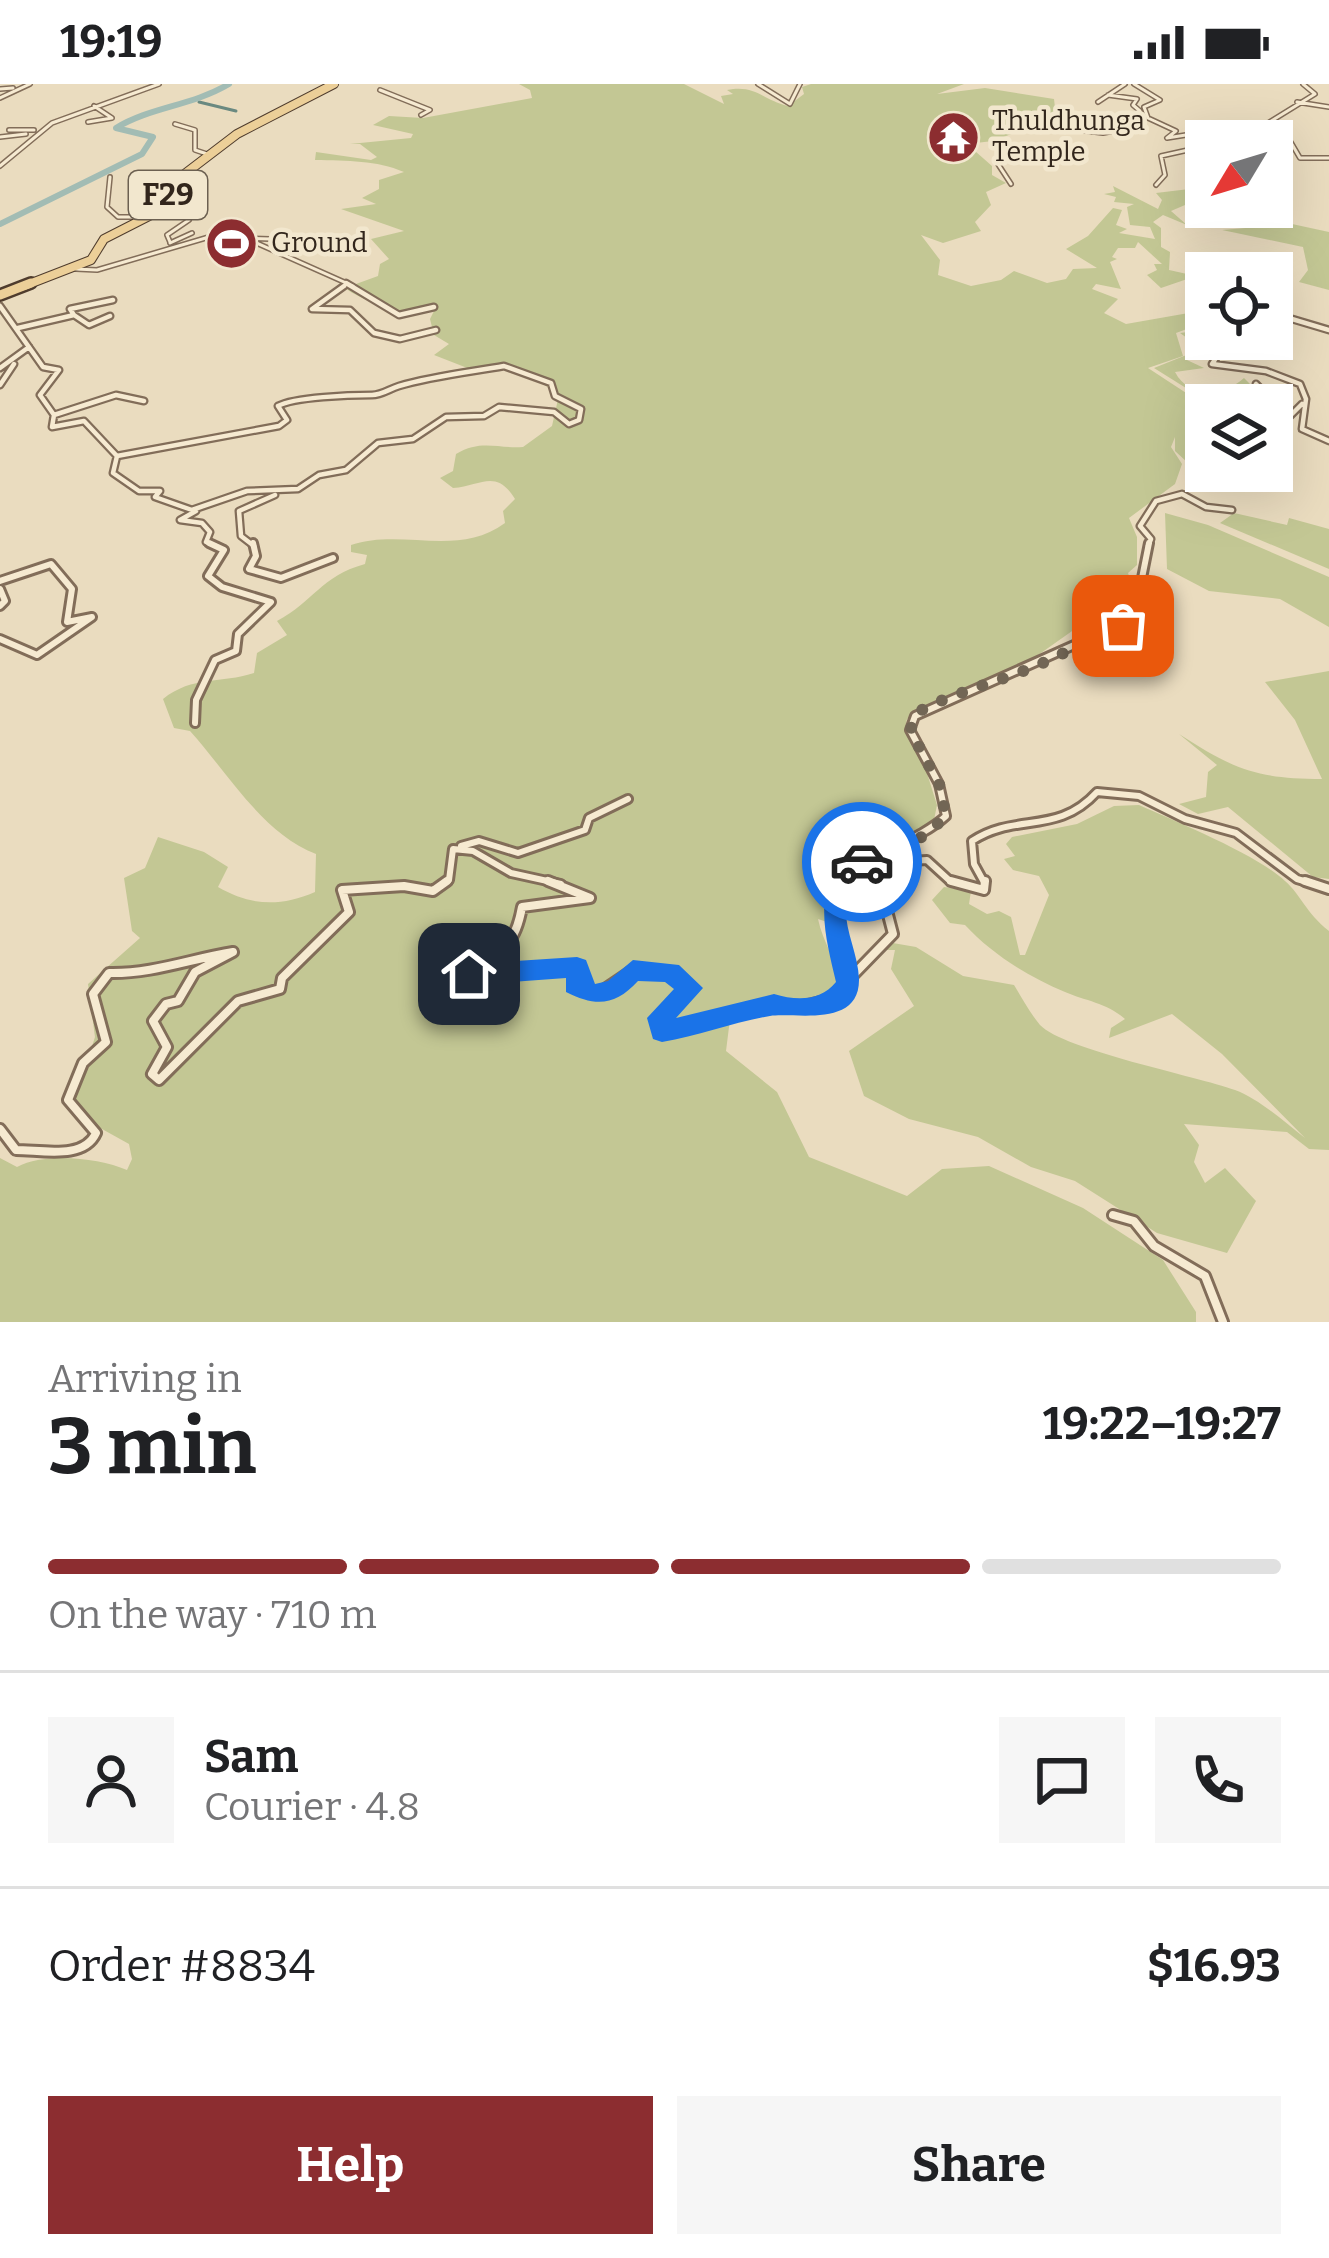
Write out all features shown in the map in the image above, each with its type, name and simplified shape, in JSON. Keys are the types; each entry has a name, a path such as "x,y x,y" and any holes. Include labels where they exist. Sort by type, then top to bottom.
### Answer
{"main road":[{"name":"F29","path":"0,295 91,260 104,239 163,206 178,178 237,134 334,84"}],"street":[{"path":"0,89 40,84"},
{"path":"0,137 30,132 127,92 159,84"},
{"path":"758,84 790,104 800,84"},
{"path":"1098,102 1125,84"},
{"path":"1134,84 1148,88 1160,100 1144,106 1148,118"},
{"path":"1268,120 1315,94 1303,84"},
{"path":"121,86 127,92"},
{"path":"0,101 14,95 13,88"},
{"path":"380,90 422,104 430,110 422,115"},
{"path":"1108,95 1138,101 1148,118 1173,129 1167,136 1185,138"},
{"path":"1030,124 1103,133 1133,129 1126,119 1129,112 1139,111 1133,105 1138,101"},
{"path":"1296,102 1329,107"},
{"path":"88,122 112,118 94,106"},
{"path":"175,124 195,130 194,150 210,155"},
{"path":"9,130 26,126 30,132"},
{"path":"0,166 8,151 30,132"},
{"path":"999,143 1018,154 999,158 995,166 1011,184"},
{"path":"1293,147 1300,158 1329,158"},
{"path":"1156,185 1166,175 1161,156 1185,150"},
{"path":"110,177 107,208 118,217 149,217"},
{"path":"170,244 167,236 189,220"},
{"path":"73,270 97,270 192,233"},
{"path":"170,244 209,237 303,240"},
{"path":"249,239 270,252 312,264 344,286 369,293 398,315 434,307"},
{"path":"344,286 312,308 354,308 370,321 374,333 390,338 436,330"},
{"path":"110,316 88,326 70,310 112,300"},
{"path":"0,307 43,367 59,370 40,395 54,415 52,427 73,418 98,427 99,439 117,456"},
{"path":"19,328 74,315"},
{"path":"1293,320 1329,331"},
{"path":"0,385 29,346"},
{"path":"1214,360 1212,364 1265,370 1295,381 1302,386 1304,431 1329,441"},
{"path":"0,368 15,361"},
{"path":"117,456 183,448 215,434 243,437 250,429 279,426 287,420 278,406 289,400 306,404 353,392 376,396 398,386 504,366 526,370 551,383 555,396 581,409 572,424 554,412 499,407 484,416 446,417 413,439 379,443 346,470 239,511 241,536 253,542 256,556 247,567 281,578 333,557"},
{"path":"54,415 116,395 144,401"},
{"path":"1293,413 1302,404"},
{"path":"117,456 113,473 139,491 160,491 155,497 164,498 164,504 191,510 248,491 284,491"},
{"path":"458,848 482,852 521,877 582,889 590,898 522,907 517,935 509,945 464,964 463,974 577,967 584,978 574,985 594,994 615,989 633,970 670,972 691,988 659,1018 662,1031 720,1022 774,1004 790,1010 826,1006 844,993 848,982 834,923 842,878 855,864 874,862 912,843 946,816 939,784 910,730 911,720 925,708 1083,641 1097,624 1123,626 1138,617 1144,604 1138,572 1151,539 1140,526 1156,501 1182,494 1206,507 1232,510"},
{"path":"195,724 196,700 215,660 236,651 238,634 271,602 222,587 208,576 224,550 206,542 210,532 202,524 180,520 210,504"},
{"path":"0,606 5,602 0,585 51,564 72,589 67,622 92,617 37,656 0,639"},
{"path":"848,982 859,978 893,934 887,911 911,861 927,860 950,881 984,890 985,882 974,864 973,841 979,835 996,827 1021,830 1046,819 1072,817 1097,792 1138,796 1185,820 1236,833 1297,879 1329,890"},
{"path":"0,1129 16,1150 82,1150 94,1141 96,1133 68,1100 83,1063 106,1042 94,994 109,973 147,974 182,960 233,952 195,972 178,1000 153,1021 166,1047 152,1074 159,1080 175,1070 210,1023 231,1006 280,989 282,978 349,912 342,890 404,886 433,891 449,880 452,849 478,841 518,853 585,830 589,818 628,799"},
{"path":"1113,1215 1134,1221 1155,1251 1202,1274 1210,1283 1222,1322"}],"green space":[{"path":"519,84 684,84 724,104 721,96 737,89 788,106 804,94 802,87 811,84 964,84 937,94 985,88 1054,99 1056,117 993,141 967,144 992,166 992,175 1006,183 986,192 991,205 975,222 981,231 943,243 921,235 940,260 938,275 971,286 1001,280 1014,271 1047,283 1066,279 1073,269 1097,268 1066,249 1088,236 1113,208 1122,210 1116,225 1127,229 1119,233 1155,239 1150,227 1130,225 1127,207 1134,204 1114,202 1116,197 1104,194 1115,192 1113,186 1158,209 1162,200 1156,193 1185,190 1185,205 1171,211 1185,224 1163,215 1153,222 1161,228 1161,247 1170,252 1169,270 1185,274 1185,280 1161,288 1147,275 1157,270 1154,264 1162,264 1138,242 1135,248 1118,248 1112,257 1117,259 1110,262 1121,289 1096,284 1092,289 1118,299 1104,313 1126,324 1185,314 1185,330 1176,333 1183,356 1148,368 1185,392 1185,460 1175,451 1175,437 1171,447 1182,464 1175,484 1129,518 1137,537 1137,565 1128,573 1138,602 1133,617 1118,626 1082,624 1024,665 967,687 907,719 905,729 921,754 937,805 934,820 871,861 864,853 834,882 828,899 830,923 818,919 842,985 821,1007 756,1003 730,1019 726,1051 777,1092 809,1157 907,1196 942,1169 989,1166 1083,1208 1163,1260 1196,1312 1196,1322 0,1322 0,1158 17,1167 42,1159 72,1158 127,1170 132,1159 129,1144 84,1119 73,1106 95,1037 88,984 140,938 132,931 124,878 145,868 158,837 204,852 228,867 218,887 242,898 278,902 315,892 316,854 262,817 190,731 174,728 163,699 196,683 254,673 257,653 287,635 277,621 327,582 365,564 367,555 351,552 351,545 390,539 468,539 505,523 503,511 515,499 501,484 487,481 453,488 440,478 453,471 456,454 465,449 523,447 552,426 559,395 517,366 475,371 434,355 449,344 434,335 430,319 434,311 397,317 345,288 378,276 380,264 389,259 371,239 404,231 341,209 376,204 362,198 379,189 379,180 404,172 372,163 315,160 316,152 371,160 377,157 360,144 350,144 411,138 413,134 373,125 389,116 423,118 532,98 530,90"},
{"path":"1293,224 1329,232 1329,290 1299,282 1308,270 1303,247 1222,230 1293,228"},
{"path":"1185,356 1185,360 1204,368 1175,372 1185,387 1154,368"},
{"path":"1165,513 1208,525 1329,577 1329,627 1280,599 1209,591 1167,569"},
{"path":"1234,513 1287,525 1289,518 1329,529 1329,569 1220,523"},
{"path":"1329,671 1329,879 1313,877 1228,807 1198,814 1179,804 1206,797 1208,772 1217,765 1179,734 1246,770 1322,779 1295,720 1265,682"},
{"path":"1139,805 1272,871 1329,931 1329,1150 1309,1149 1287,1132 1184,1124 1199,1145 1194,1162 1205,1183 1225,1168 1256,1201 1227,1253 1157,1233 1075,1181 1031,1167 978,1137 909,1119 864,1096 849,1051 914,1006 891,969 895,950 881,950 887,942 916,947 963,976 1014,985 1040,1025 1054,1034 1102,1053 1235,1090 1305,1138 1222,1054 1172,1014 1109,1038 1111,1028 1125,1019 1024,971 965,925 950,923 932,900 944,887 971,891 969,904 987,914 999,911 1011,917 1020,955 1025,955 1049,895 1039,876 1013,870 1004,859 1015,856 1006,844 1012,837 1077,824 1114,806"}],"waterway":[{"path":"0,224 142,154 153,137 116,128 229,84"},
{"path":"199,102 236,111"}],"way so far":[{"path":"862,862 874,862 912,843 946,816 939,784 910,730 911,720 920,711 1043,661 1083,641 1097,624 1123,626"}],"place":[{"name":"Thuldhunga Temple","path":"953,137"},
{"name":"Ground","path":"232,243"}],"route":[{"path":"469,974 577,967 585,972 584,978 574,985 602,994 615,989 633,970 670,972 691,988 659,1018 662,1031 720,1022 774,1004 790,1010 826,1006 844,993 848,982 834,923 837,888 849,869 862,862"}]}
